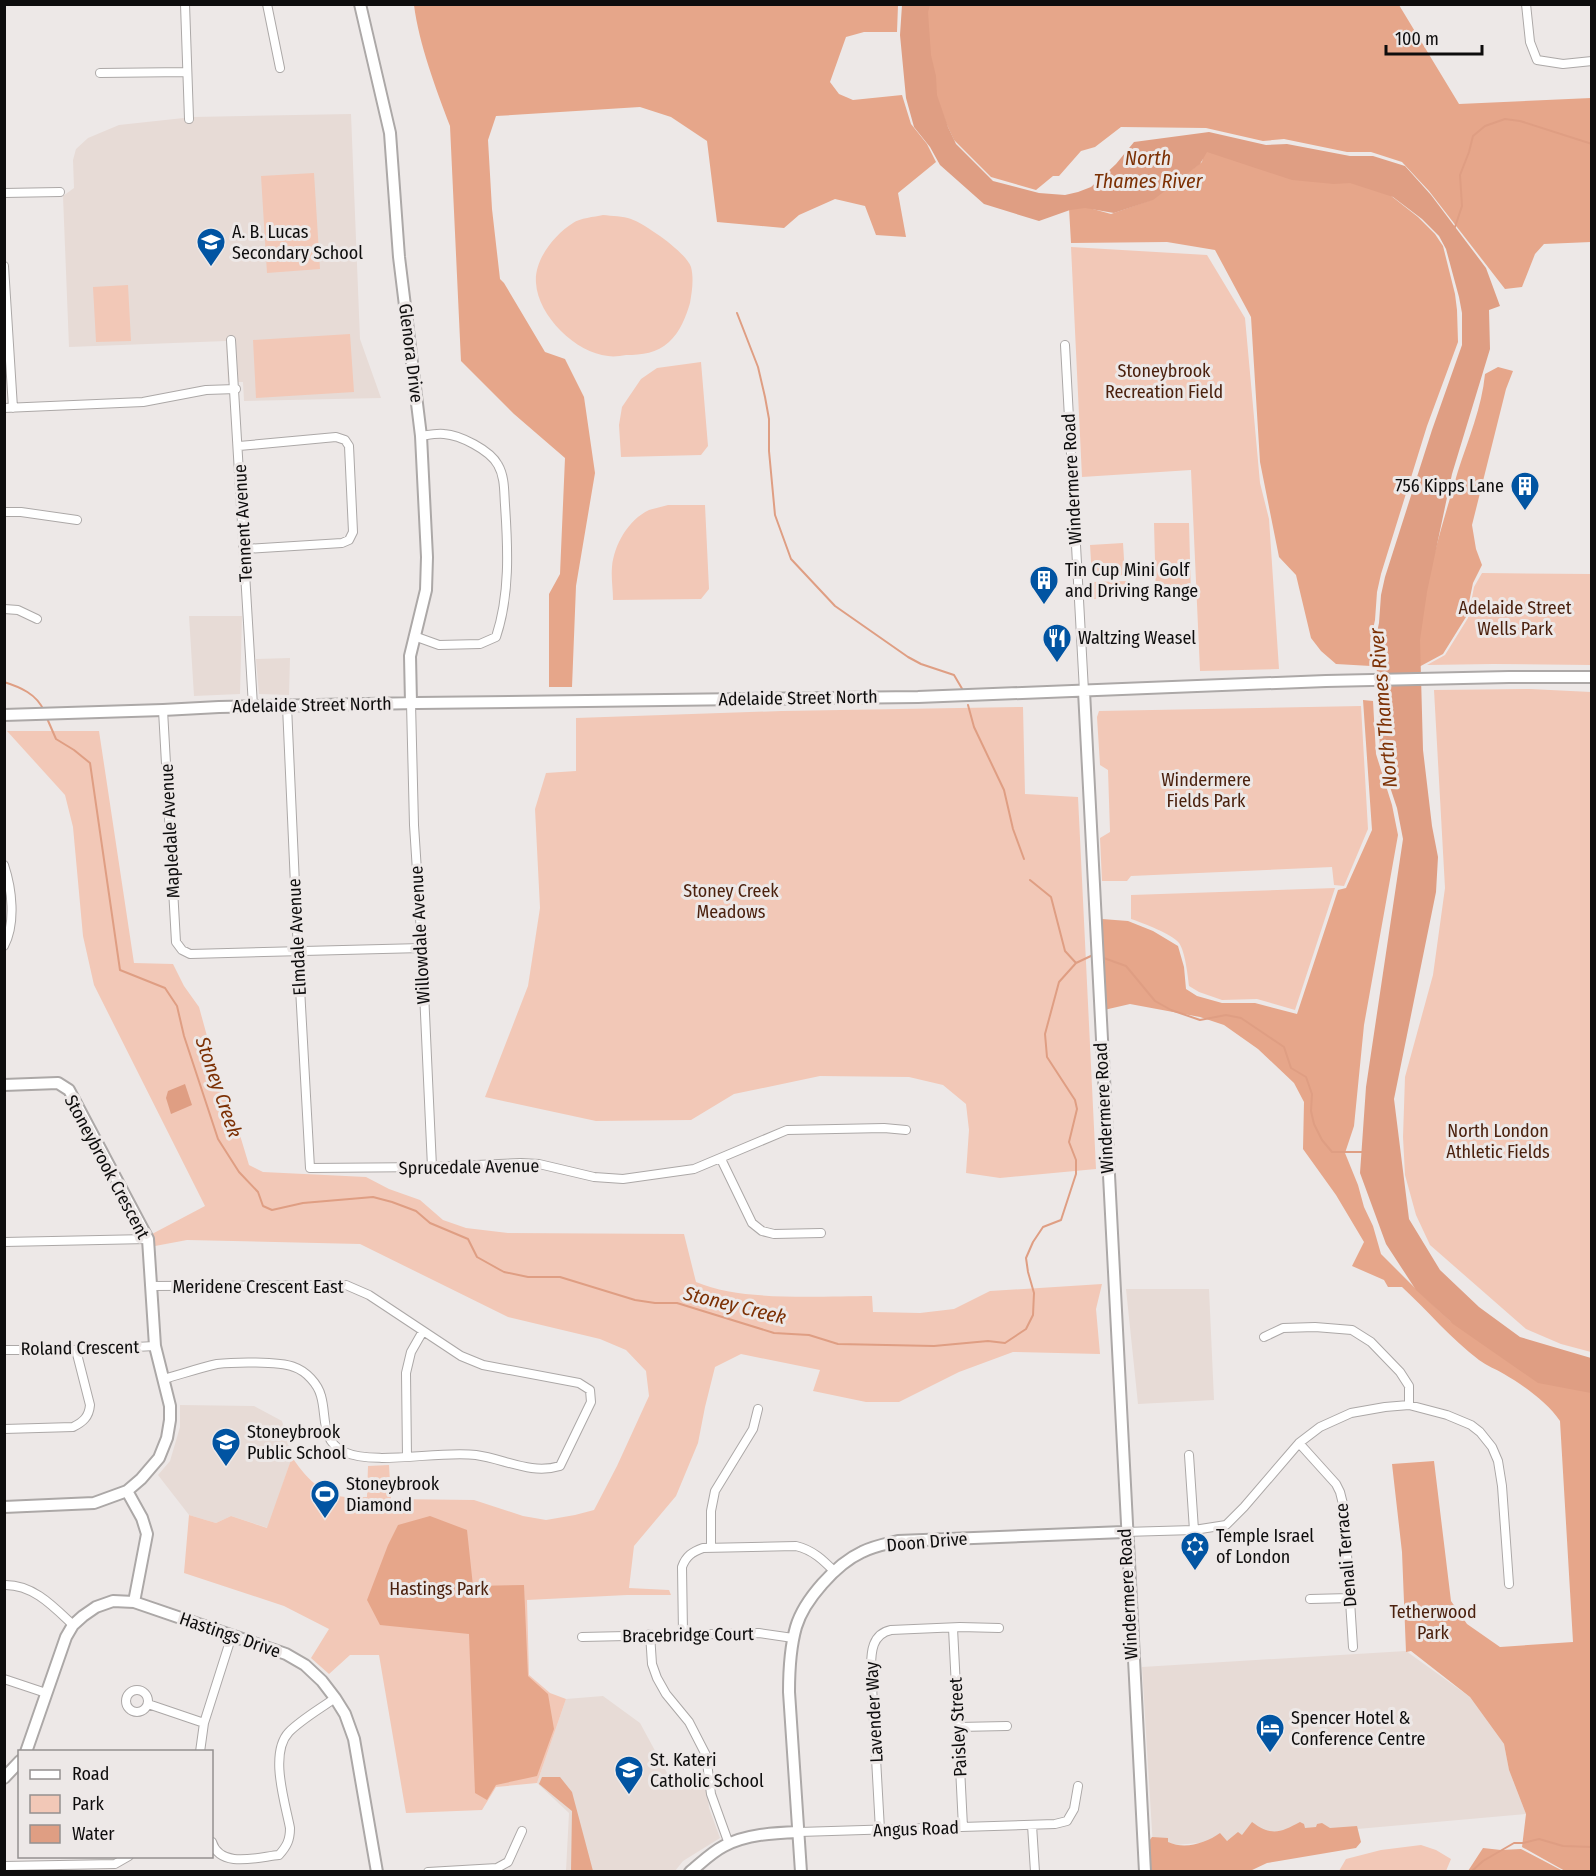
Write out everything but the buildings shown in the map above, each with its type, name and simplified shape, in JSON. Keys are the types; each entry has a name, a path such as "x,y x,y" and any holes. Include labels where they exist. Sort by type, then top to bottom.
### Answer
{"street":[{"path":"185,4 189,119"},
{"path":"267,4 280,68"},
{"name":"Glenora Drive","path":"360,4 390,132 399,257 421,436 427,557 426,590 414,636 409,670 411,704"},
{"path":"1526,4 1530,42 1537,60 1563,63 1592,61"},
{"path":"100,73 187,72"},
{"path":"4,193 60,192"},
{"path":"4,266 9,408 143,402 206,390 236,389"},
{"name":"Tennent Avenue","path":"231,340 236,389 253,706"},
{"name":"Windermere Road","path":"1065,345 1117,1350 1124,1532 1145,1872"},
{"path":"414,636 439,645 480,644 496,637 507,584 507,528 503,478 498,463 485,450 462,439 444,434 421,436"},
{"path":"239,446 336,437 345,440 349,446 353,532 350,540 342,543 244,549"},
{"path":"4,512 21,512 77,520"},
{"path":"4,609 18,610 37,619"},
{"name":"Adelaide Street North","path":"7,715 253,706 918,697 1362,681 1592,677"},
{"name":"Willowdale Avenue","path":"411,704 414,825 432,1167"},
{"name":"Elmdale Avenue","path":"287,706 310,1168"},
{"name":"Mapledale Avenue","path":"163,710 176,942 182,950 190,954 298,952"},
{"path":"4,865 9,880 12,914 4,946"},
{"path":"298,952 422,948"},
{"name":"Stoneybrook Crescent","path":"4,1085 58,1083 69,1090 148,1239 155,1346 171,1414 167,1438 159,1458 127,1491 94,1503 4,1507"},
{"name":"Sprucedale Avenue","path":"310,1168 539,1164 594,1177 623,1179 694,1169 787,1130 884,1128 906,1130"},
{"path":"721,1159 752,1223 762,1232 821,1233"},
{"path":"4,1242 148,1239"},
{"name":"Meridene Crescent East","path":"151,1286 346,1285 369,1295 461,1356 483,1365 579,1383 590,1390 591,1402 560,1466 535,1469 475,1455 407,1457"},
{"path":"1264,1337 1284,1328 1315,1327 1352,1330 1371,1342 1400,1372 1409,1386 1409,1405"},
{"path":"164,1379 218,1364 275,1363 295,1367 312,1379 321,1395 328,1437 343,1451 375,1457 407,1457 406,1373 411,1352 423,1331"},
{"name":"Roland Crescent","path":"4,1350 76,1350 155,1346"},
{"path":"4,1429 73,1427 81,1423 89,1414 90,1405 76,1350"},
{"path":"1124,1532 1194,1530 1226,1525 1299,1443 1320,1427 1351,1413 1409,1405 1447,1415 1470,1425 1480,1432 1492,1447 1498,1461 1502,1486 1509,1584"},
{"path":"711,1548 712,1499 753,1429 759,1409"},
{"name":"Denali Terrace","path":"1299,1443 1336,1484 1340,1492 1344,1508 1353,1647"},
{"path":"1189,1455 1194,1530"},
{"path":"127,1491 142,1518 147,1534 134,1602"},
{"name":"Doon Drive","path":"801,1872 789,1666 796,1626 811,1598 835,1572 860,1553 878,1545 898,1541 1124,1532"},
{"path":"683,1634 682,1567 686,1557 703,1548 796,1546 806,1548 816,1554 835,1572"},
{"path":"4,1585 26,1589 43,1598 73,1625"},
{"path":"1310,1599 1350,1598"},
{"name":"Hastings Drive","path":"27,1750 66,1637 73,1625 96,1607 113,1601 134,1602 232,1635 286,1654 305,1665 322,1681 345,1714 354,1739 377,1872"},
{"path":"953,1628 999,1628"},
{"name":"Paisley Street","path":"953,1628 963,1827"},
{"name":"Lavender Way","path":"880,1830 871,1649 875,1640 883,1632 953,1628"},
{"name":"Bracebridge Court","path":"582,1637 759,1633 794,1638"},
{"path":"650,1634 652,1664 657,1678 666,1694 689,1722 706,1755 711,1794 729,1844"},
{"path":"200,1750 204,1723 232,1635"},
{"path":"4,1679 46,1693"},
{"path":"213,1847 221,1857 233,1860 279,1855 287,1847 290,1828 279,1765 280,1748 288,1733 335,1698"},
{"path":"148,1704 204,1723"},
{"path":"958,1727 1007,1726"},
{"path":"4,1778 18,1765"},
{"name":"Angus Road","path":"799,1832 1055,1824 1067,1821 1074,1809 1078,1786"},
{"path":"1032,1826 1035,1872"},
{"path":"428,1872 497,1868 508,1862 522,1831"},
{"path":"690,1872 729,1844 774,1833 799,1832"},
{"path":"4,1866 115,1864 127,1858"}],"shaded area":[{"name":"A. B. Lucas Secondary School","path":"351,114 360,339 381,398 244,401 243,382 228,382 226,341 69,347 63,196 74,188 73,160 76,149 88,138 119,125 193,117"},
{"path":"189,616 242,616 240,694 194,696"},
{"path":"290,658 289,695 259,694 256,659"},
{"path":"1126,1289 1209,1289 1214,1400 1138,1404"},
{"name":"Stoneybrook Public School","path":"180,1405 254,1406 282,1421 292,1457 268,1528 231,1516 216,1523 189,1515 158,1475 170,1461 180,1427"},
{"path":"1406,1651 1470,1697 1504,1744 1509,1770 1526,1814 1153,1847 1142,1667"},
{"name":"St. Kateri Catholic School","path":"603,1696 640,1723 672,1782 706,1779 709,1808 720,1838 683,1861 675,1871 566,1871 569,1813 537,1783 566,1699"}],"green space":[{"path":"414,5 898,5 897,32 864,32 846,37 830,82 839,94 853,100 902,95 911,124 927,144 936,162 898,193 906,237 876,235 865,206 835,199 799,215 784,228 717,222 707,141 671,117 640,107 496,116 488,140 492,209 500,279 545,352 565,359 584,397 595,473 576,586 572,687 549,687 549,594 560,574 565,458 514,414 461,361 450,126 424,51"},
{"path":"928,5 1399,5 1459,104 1591,98 1591,242 1544,244 1535,254 1522,287 1505,289 1429,191 1402,162 1371,152 1347,152 1284,139 1263,141 1206,128 1121,127 1095,147 1081,151 1059,176 1053,176 1036,190 991,177 954,140 935,92 928,52 926,23"},
{"path":"1204,150 1347,181 1390,195 1418,217 1443,246 1455,294 1458,342 1427,426 1381,574 1370,643 1371,666 1336,664 1321,651 1311,638 1296,575 1279,557 1260,462 1251,317 1215,250 1167,242 1071,243 1069,208 1082,206 1111,214 1151,200 1202,162"},
{"path":"314,173 320,269 267,273 261,176"},
{"path":"603,215 628,218 646,226 674,247 691,267 692,290 684,319 673,338 654,351 612,356 584,348 561,331 551,320 538,295 536,274 538,266 552,241 576,221"},
{"name":"Stoneybrook Recreation Field","path":"1071,247 1207,255 1245,318 1260,483 1269,519 1279,669 1200,671 1191,470 1082,477"},
{"path":"128,285 131,341 96,342 93,287"},
{"path":"350,334 354,392 256,398 253,340"},
{"path":"701,362 708,446 701,455 621,457 619,425 622,407 641,379 657,368"},
{"path":"1498,367 1513,371 1506,389 1472,525 1476,549 1482,565 1473,583 1466,617 1443,654 1417,668 1425,593 1437,544 1478,411 1485,374"},
{"path":"668,505 705,505 709,589 701,599 613,600 613,559 623,534 641,514"},
{"path":"1154,523 1189,523 1191,598 1156,599"},
{"path":"1123,543 1125,575 1092,577 1090,545"},
{"name":"Adelaide Street Wells Park","path":"1482,573 1591,574 1591,665 1427,665 1445,655 1468,618 1474,587"},
{"path":"1126,581 1126,598 1094,599 1094,582"},
{"name":"North London Athletic Fields","path":"1530,689 1591,692 1591,1352 1561,1344 1526,1329 1430,1245 1416,1215 1405,1175 1403,1137 1405,1077 1433,975 1445,888 1434,690"},
{"name":"Tetherwood Park","path":"1363,700 1373,701 1376,754 1392,805 1398,835 1364,1025 1354,1126 1345,1153 1373,1226 1381,1254 1413,1286 1450,1321 1591,1391 1591,1871 1565,1871 1522,1847 1526,1814 1509,1770 1504,1744 1470,1697 1411,1651 1406,1652 1402,1552 1392,1464 1434,1461 1451,1601 1467,1624 1500,1647 1573,1642 1560,1421 1542,1401 1527,1389 1469,1352 1402,1287 1388,1287 1384,1280 1352,1266 1364,1242 1336,1195 1303,1149 1304,1102 1294,1083 1258,1049 1224,1025 1200,1017 1130,1004 1104,1010 1102,919 1128,921 1153,931 1178,946 1184,967 1186,989 1197,996 1222,1003 1255,1003 1297,1014 1338,890 1346,888 1372,830"},
{"name":"Windermere Fields Park","path":"1361,706 1368,829 1344,886 1334,885 1332,867 1131,876 1127,881 1102,881 1100,838 1110,832 1108,770 1100,765 1097,717 1099,711"},
{"name":"Stoney Creek Meadows","path":"1023,707 1025,794 1078,797 1096,1169 1000,1178 966,1173 969,1130 966,1104 943,1085 909,1077 820,1076 734,1094 691,1120 596,1121 485,1097 528,986 540,908 535,809 546,773 576,771 576,718 782,711"},
{"name":"Hastings Park","path":"7,731 99,731 134,963 173,964 184,986 199,1007 218,1076 249,1165 263,1172 366,1177 389,1189 420,1200 443,1220 466,1228 508,1233 684,1234 696,1282 736,1293 806,1297 872,1296 873,1312 920,1313 954,1309 990,1291 1102,1284 1096,1309 1100,1354 1013,1352 959,1372 899,1402 866,1402 813,1391 820,1370 741,1354 715,1367 698,1443 676,1496 634,1546 629,1588 669,1590 671,1595 527,1600 529,1675 550,1693 566,1699 537,1783 496,1787 482,1810 406,1813 379,1655 350,1655 329,1674 311,1658 329,1629 284,1606 184,1573 189,1515 216,1523 231,1516 267,1528 292,1457 301,1470 318,1486 341,1497 367,1497 368,1466 389,1465 391,1499 474,1500 523,1516 546,1520 594,1510 649,1396 646,1371 626,1350 600,1339 508,1317 360,1244 187,1240 155,1246 152,1234 205,1206 94,985 83,936 73,827 65,795"},
{"path":"1335,888 1295,1010 1257,999 1222,1000 1199,992 1189,986 1185,957 1179,943 1150,926 1131,919 1131,895"},
{"path":"430,1516 467,1530 473,1586 524,1585 528,1676 548,1694 554,1729 537,1776 496,1785 487,1800 475,1793 469,1634 380,1625 367,1600 398,1525"},
{"path":"542,1777 560,1777 572,1792 593,1871 571,1871 572,1811 539,1784"},
{"path":"1252,1822 1271,1831 1282,1830 1300,1822 1305,1828 1316,1827 1317,1824 1322,1823 1330,1828 1357,1826 1361,1842 1356,1848 1267,1863 1250,1871 1151,1871 1149,1841 1152,1837 1168,1838 1168,1842 1188,1845 1208,1840 1220,1833 1227,1841 1238,1832 1242,1835"},
{"path":"1421,1845 1436,1850 1451,1859 1446,1871 1339,1871 1346,1859 1381,1850"},
{"path":"1483,1848 1521,1849 1563,1871 1468,1871"}],"water":[{"name":"North Thames River","path":"902,5 930,5 928,12 931,55 936,76 937,95 948,127 956,144 993,181 1039,193 1065,195 1091,187 1116,164 1134,142 1209,132 1266,145 1287,144 1350,156 1373,156 1405,166 1431,195 1486,268 1500,306 1489,310 1490,349 1452,474 1427,592 1420,640 1423,750 1438,857 1436,892 1394,1099 1409,1219 1440,1270 1479,1307 1520,1337 1591,1358 1591,1393 1538,1383 1453,1324 1416,1290 1386,1244 1360,1173 1366,1087 1403,839 1397,808 1380,757 1378,681 1374,646 1385,577 1462,345 1462,313 1446,249 1439,236 1422,219 1393,197 1350,183 1334,184 1292,180 1207,152 1200,164 1153,200 1114,213 1085,208 1070,210 1039,221 984,204 940,165 930,147 914,127 906,98 900,35"},
{"path":"185,1084 192,1105 171,1114 166,1098 168,1091"}],"waterway":[{"path":"1455,227 1462,206 1460,175 1473,136 1485,126 1505,119 1520,121 1592,144"},
{"path":"737,313 758,367 765,397 769,419 769,451 775,515 791,559 835,606 908,657 954,675 964,692"},
{"name":"Stoney Creek","path":"4,682 32,696 44,711"},
{"path":"968,705 974,727 1004,790 1013,829 1024,859"},
{"name":"Stoney Creek","path":"46,716 56,739 90,763 120,970 165,988 177,1006 184,1036 218,1139 239,1172 258,1192 263,1206 272,1210 303,1203 373,1197 392,1202 416,1211 430,1223 468,1239 477,1257 504,1272 528,1277 560,1277 635,1300 677,1303 774,1333 809,1335 838,1344 934,1346 988,1341 1005,1343 1026,1329 1033,1315 1034,1293 1026,1258 1043,1227 1061,1220 1076,1174 1076,1160 1069,1142 1077,1109 1075,1100 1047,1057 1045,1034 1059,982 1076,963 1093,955"},
{"path":"1030,880 1051,897 1065,951 1076,963"},
{"name":"Stoney Creek","path":"1101,957 1126,966 1155,1001 1171,1010 1200,1020 1226,1015 1241,1018 1284,1047 1291,1068 1306,1077 1312,1094 1311,1111 1314,1124 1322,1140 1332,1152 1362,1152"},
{"path":"1471,1872 1483,1861 1514,1843 1539,1839 1563,1846 1592,1847"}],"place":[{"name":"A. B. Lucas Secondary School","path":"211,268"},
{"name":"756 Kipps Lane","path":"1525,512"},
{"name":"Tin Cup Mini Golf and Driving Range","path":"1044,606"},
{"name":"Waltzing Weasel","path":"1057,664"},
{"name":"Stoneybrook Public School","path":"226,1468"},
{"name":"Stoneybrook Diamond","path":"325,1520"},
{"name":"Temple Israel of London","path":"1195,1572"},
{"name":"Spencer Hotel & Conference Centre","path":"1270,1754"},
{"name":"St. Kateri Catholic School","path":"629,1796"}]}
